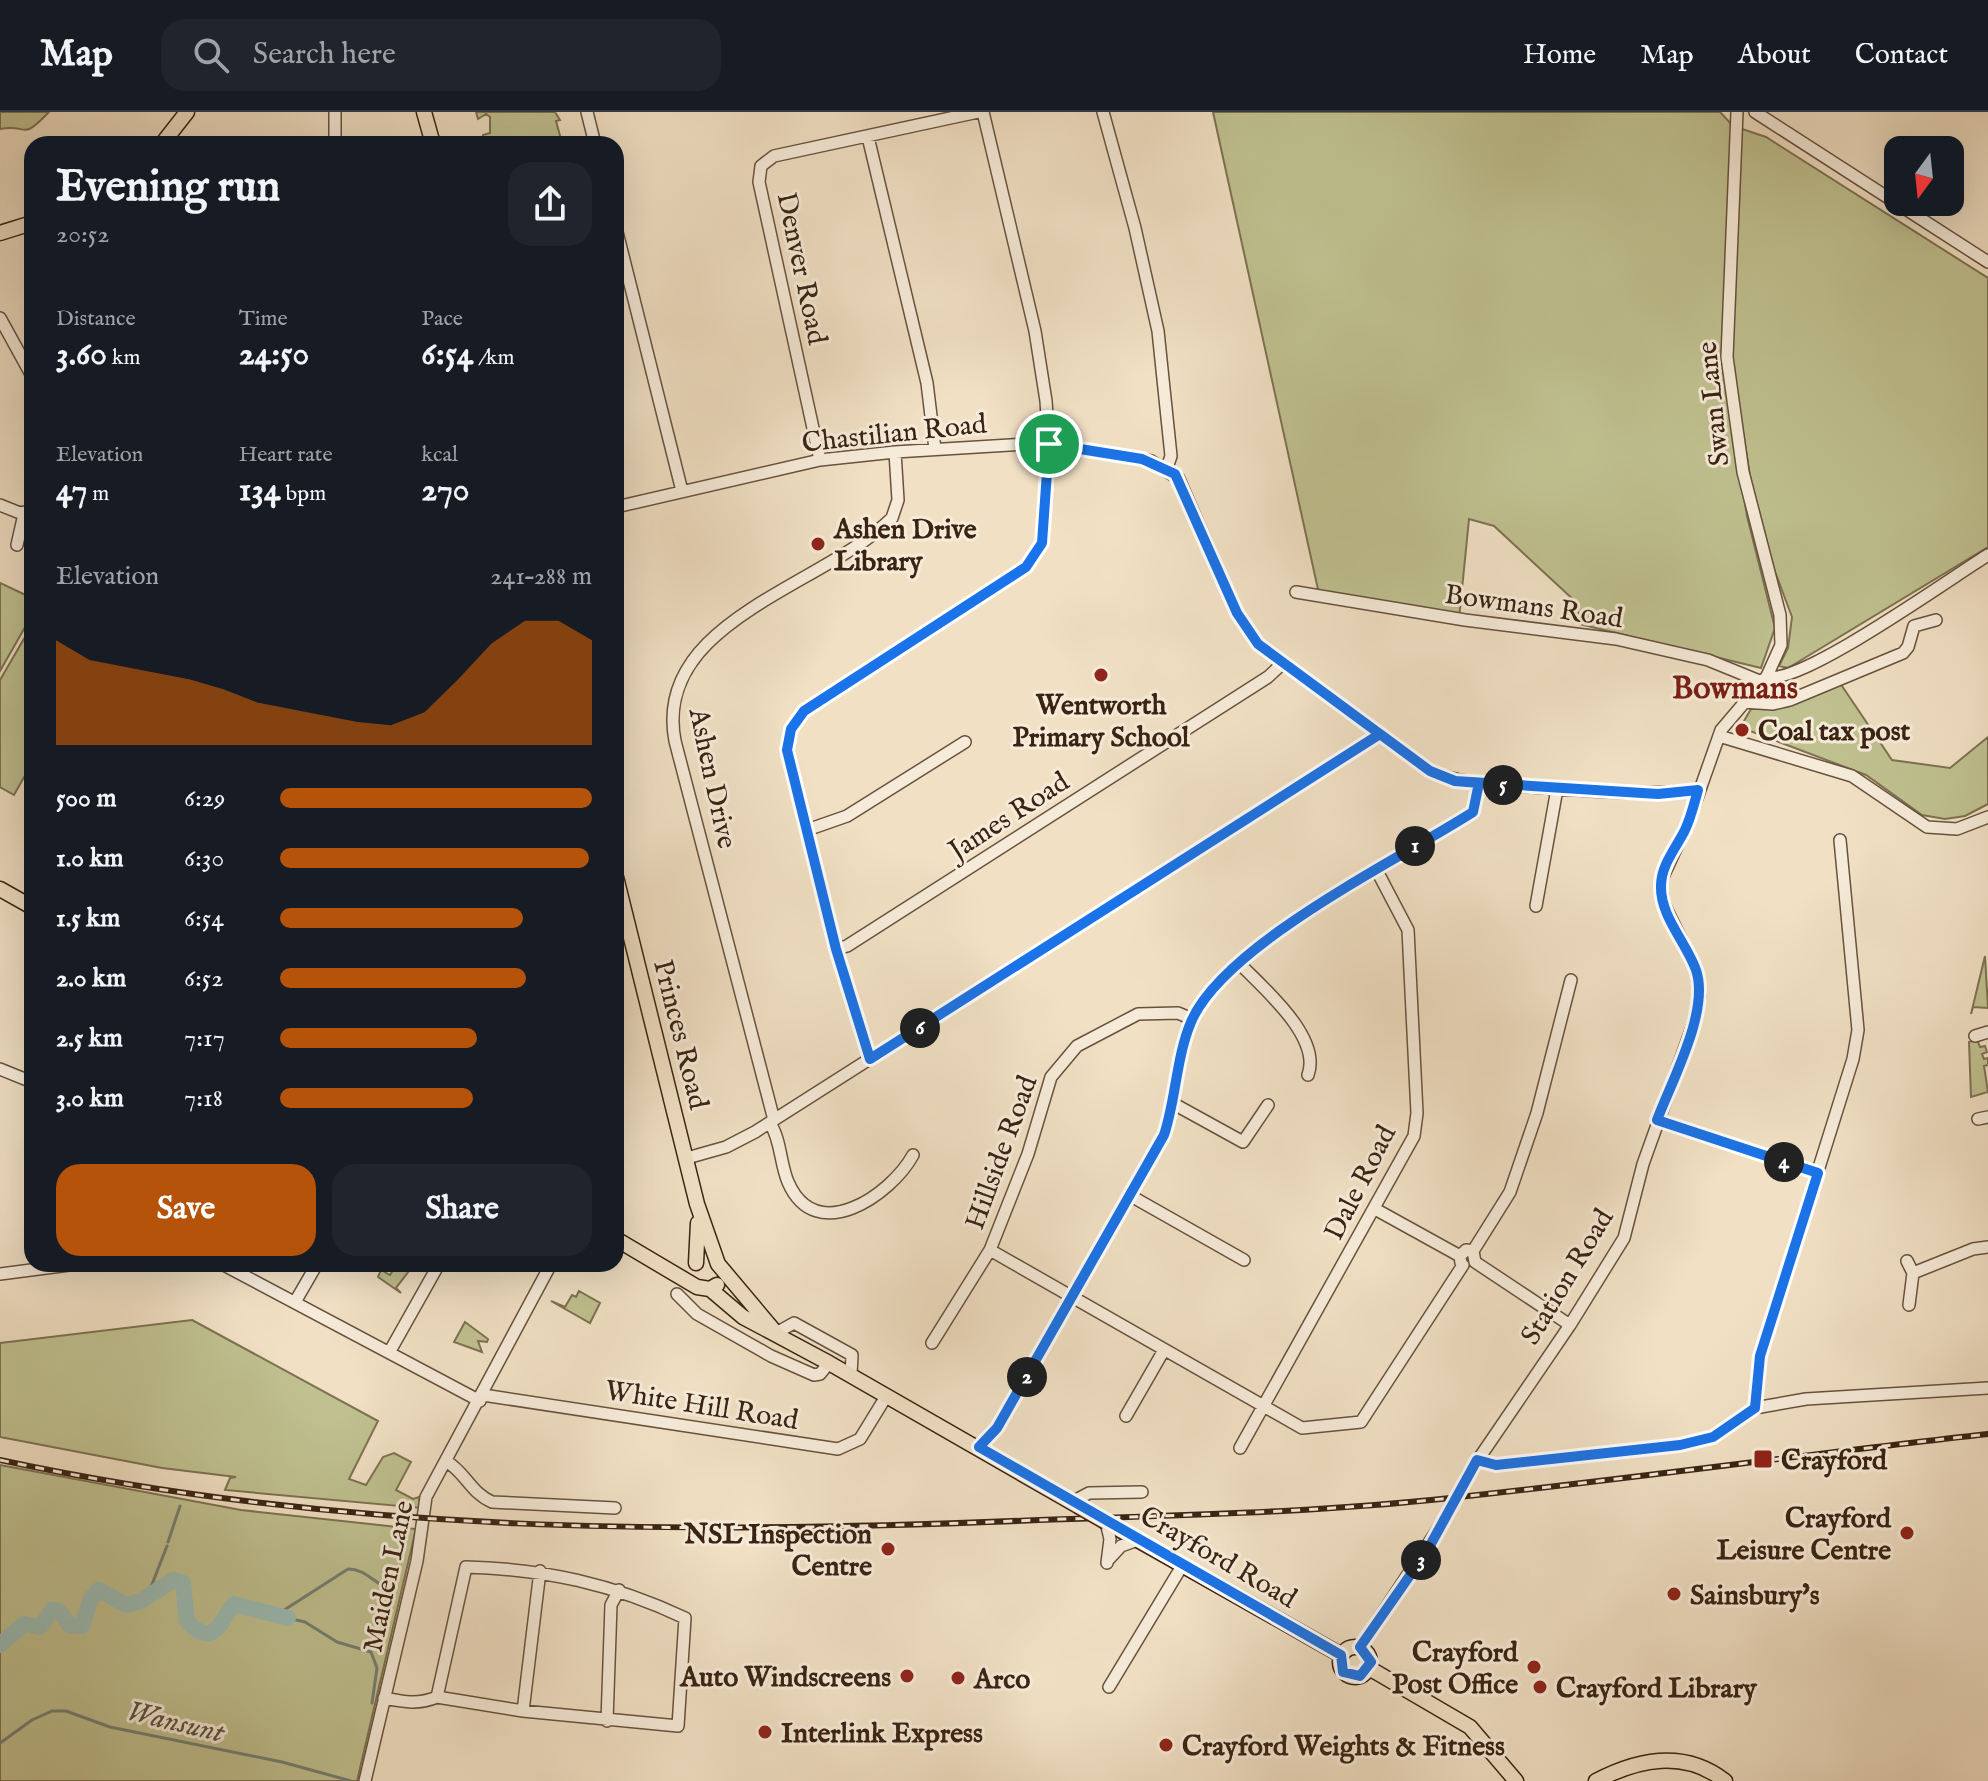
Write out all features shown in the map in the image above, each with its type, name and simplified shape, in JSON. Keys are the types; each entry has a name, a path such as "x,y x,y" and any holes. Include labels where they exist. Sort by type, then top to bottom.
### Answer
{"main road":[{"path":"168,136 187,112"},
{"path":"424,112 431,136"},
{"path":"0,233 24,226"},
{"path":"0,889 24,900"},
{"name":"Princes Road","path":"624,909 697,1204 720,1267"},
{"name":"Princes Road","path":"694,1265 699,1242 697,1204"},
{"name":"Crayford Road","path":"624,1244 704,1288 743,1317 985,1450 1341,1655 1340,1666 1348,1676 1360,1676 1369,1668 1470,1727 1512,1778"},
{"path":"664,1266 694,1265 704,1259 720,1267 718,1284 704,1288 691,1280 694,1265"},
{"name":"Crayford Road","path":"720,1267 776,1333"},
{"path":"1341,1655 1349,1648 1360,1647 1369,1656 1369,1668"},
{"path":"1596,1781 1628,1765 1661,1759 1705,1769 1725,1781"}],"street":[{"path":"335,112 335,136"},
{"path":"587,112 593,136"},
{"path":"870,1059 836,949 787,750 791,729 804,711 1026,567 1042,543 1049,444 1038,343 980,112"},
{"name":"Denver Road","path":"820,460 759,182 761,166 774,156 980,112"},
{"path":"1103,112 1135,228 1161,346 1171,456 1167,468 1182,485 1209,552 1246,629 1258,644 1430,771 1455,781 1658,794 1698,790"},
{"name":"Swan Lane","path":"1737,112 1727,357 1743,472 1781,619 1781,645 1764,679"},
{"path":"1755,112 1988,262"},
{"path":"868,137 927,383 935,449"},
{"path":"624,260 682,491"},
{"path":"0,318 24,355"},
{"name":"Chastilian Road","path":"624,505 820,460 935,449 1049,444 1142,459 1167,468"},
{"name":"Ashen Drive","path":"772,1122 675,741 673,695 688,663 714,636 892,518 898,500 895,452"},
{"path":"0,505 24,512"},
{"path":"17,545 24,525"},
{"path":"1764,679 1779,678 1824,658 1988,555"},
{"name":"Bowmans Road","path":"1296,592 1465,620 1616,639 1708,660 1764,679"},
{"path":"1902,611 1914,626"},
{"path":"1914,626 1936,620"},
{"path":"1743,702 1773,704 1790,700 1895,657 1907,650 1914,626"},
{"name":"James Road","path":"836,949 860,938 1268,677 1283,663"},
{"name":"Station Road","path":"1360,1647 1446,1517 1477,1460 1570,1325 1624,1238 1657,1120 1694,1022 1700,995 1696,969 1667,914 1661,890 1664,870 1690,818 1719,736 1764,679"},
{"path":"687,1158 735,1143 772,1122 1380,734"},
{"path":"1719,736 1854,777 1927,827 1957,829 1988,817"},
{"path":"807,830 847,816 965,742"},
{"path":"985,1450 1164,1135 1174,1104 1185,1039 1192,1019 1211,990 1239,963 1376,869 1473,812 1479,783"},
{"path":"1536,906 1557,789"},
{"path":"1755,1408 1760,1356 1853,1059 1858,1030 1840,840"},
{"name":"Dale Road","path":"1240,1448 1414,1136 1417,1113 1408,930 1376,869"},
{"path":"1239,963 1298,1027 1311,1057 1308,1075"},
{"path":"990,1250 1302,1428 1361,1422 1510,1192 1537,1113 1571,980"},
{"name":"Hillside Road","path":"932,1343 990,1250 1041,1118 1051,1077 1077,1046 1138,1014 1178,1013 1192,1019"},
{"path":"1975,1036 1988,1032"},
{"path":"0,1069 24,1079"},
{"path":"1174,1104 1243,1142 1268,1105"},
{"path":"1657,1120 1818,1173"},
{"path":"772,1122 788,1183 799,1199 814,1209 834,1213 856,1208 876,1197 902,1175 913,1155"},
{"path":"1131,1196 1244,1260"},
{"path":"1375,1209 1468,1259 1570,1325"},
{"path":"1913,1273 1973,1249 1988,1247"},
{"path":"1907,1261 1913,1273 1909,1305"},
{"path":"0,1274 24,1271"},
{"path":"237,1272 482,1398"},
{"path":"295,1302 312,1272"},
{"path":"390,1351 434,1272"},
{"name":"Maiden Lane","path":"365,1781 424,1529 426,1497 482,1398 547,1272"},
{"path":"677,1294 697,1314 814,1375 820,1374 829,1363"},
{"path":"734,1334 743,1317"},
{"name":"Crayford Road","path":"776,1333 794,1323 852,1355 851,1375"},
{"path":"1126,1416 1164,1350"},
{"path":"1477,1460 1496,1465 1680,1445 1713,1437 1755,1408 1806,1399 1988,1388"},
{"name":"White Hill Road","path":"482,1398 838,1449 860,1439 887,1395"},
{"path":"446,1461 464,1475 480,1496 492,1502 615,1508"},
{"name":"Crayford Road","path":"1075,1504 1089,1493 1142,1492"},
{"path":"1106,1522 1110,1539 1107,1563 1116,1549 1138,1540"},
{"path":"1109,1687 1182,1566"},
{"path":"384,1698 407,1703 437,1697 523,1711 678,1726 685,1618 619,1590 540,1571 466,1567 437,1697"},
{"path":"523,1711 540,1571"},
{"path":"607,1721 611,1605 619,1590"}],"green space":[{"path":"0,112 49,112 33,127 24,130 0,129"},
{"path":"476,112 555,112 560,120 556,121 560,136 483,136 490,133 490,117 486,114 478,119"},
{"path":"1213,112 1720,112 1733,126 1766,137 1884,212 1884,216 1890,216 1988,278 1988,547 1788,668 1779,666 1788,648 1792,617 1774,569 1750,476 1732,362 1722,360 1747,516 1775,628 1761,668 1579,624 1577,603 1494,526 1469,519 1459,619 1319,594"},
{"path":"0,583 24,594 24,629 0,671"},
{"path":"24,639 24,777 14,795 0,787 0,680"},
{"path":"1840,683 1892,760 1950,768 1988,737 1988,804 1965,816 1945,819 1922,815 1866,775 1750,731 1744,721 1751,709 1787,707"},
{"path":"1985,956 1988,1008 1973,1007 1971,1014"},
{"path":"1977,1039 1980,1047 1985,1046 1987,1052 1982,1054 1984,1059 1988,1058 1988,1065 1984,1066 1988,1092 1971,1097 1969,1042"},
{"path":"380,1272 390,1275 392,1272 408,1272 396,1288 401,1293 378,1277"},
{"path":"579,1291 600,1303 590,1323 551,1301 565,1307 572,1295 576,1297"},
{"path":"192,1320 378,1421 349,1479 366,1485 383,1457 394,1453 411,1462 396,1490 413,1499 419,1497 421,1508 225,1490 230,1478 236,1477 162,1468 0,1437 0,1343"},
{"path":"465,1322 488,1339 487,1342 478,1341 482,1352 454,1342"},
{"path":"0,1465 241,1510 416,1529 357,1781 0,1781"}],"waterway":[{"path":"168,1542 180,1506"},
{"path":"147,1597 167,1546"},
{"path":"278,1614 348,1569 395,1589"},
{"path":"0,1645 24,1624 40,1627 52,1610 59,1611 70,1626 82,1626 91,1598 99,1590 126,1605 141,1601 173,1580 183,1583 187,1621 205,1633 217,1629 234,1604 288,1618"},
{"path":"288,1618 305,1622 337,1642 371,1652 377,1668 372,1703"},
{"name":"Wansunt","path":"0,1743 32,1720 52,1711 66,1711 110,1727 282,1762 351,1781"}],"railway":[{"path":"0,1460 129,1484 259,1503 388,1515 517,1523 777,1527 908,1525 1347,1507 1517,1491 1988,1434"}],"place":[{"name":"Ashen Drive Library","path":"818,544"},
{"name":"Wentworth Primary School","path":"1101,675"},
{"name":"Coal tax post","path":"1742,730"},
{"name":"Crayford","path":"1763,1459"},
{"name":"Crayford Leisure Centre","path":"1907,1533"},
{"name":"NSL Inspection Centre","path":"888,1549"},
{"name":"Sainsbury's","path":"1674,1594"},
{"name":"Crayford Post Office","path":"1534,1667"},
{"name":"Auto Windscreens","path":"907,1676"},
{"name":"Arco","path":"958,1678"},
{"name":"Crayford Library","path":"1540,1687"},
{"name":"Interlink Express","path":"765,1732"},
{"name":"Crayford Weights & Fitness","path":"1166,1745"}],"district":[{"name":"Bowmans","path":"1735,687"}],"route":[{"path":"1049,444 1042,543 1026,567 804,711 791,729 787,750 836,949 870,1059 1380,734 1430,771 1455,781 1658,794 1698,790 1690,818 1664,870 1661,890 1667,914 1696,969 1700,995 1694,1022 1657,1120 1818,1173 1760,1356 1755,1408 1713,1437 1680,1445 1496,1465 1477,1460 1427,1551 1360,1647 1366,1650 1371,1662 1366,1673 1360,1676 1348,1676 1343,1672 1341,1655 979,1447 997,1428 1164,1135 1174,1104 1185,1039 1192,1019 1211,990 1261,945 1376,869 1473,812 1479,796 1479,783 1455,781 1430,771 1380,734 1258,644 1237,613 1175,474 1142,459 1049,444"}]}
